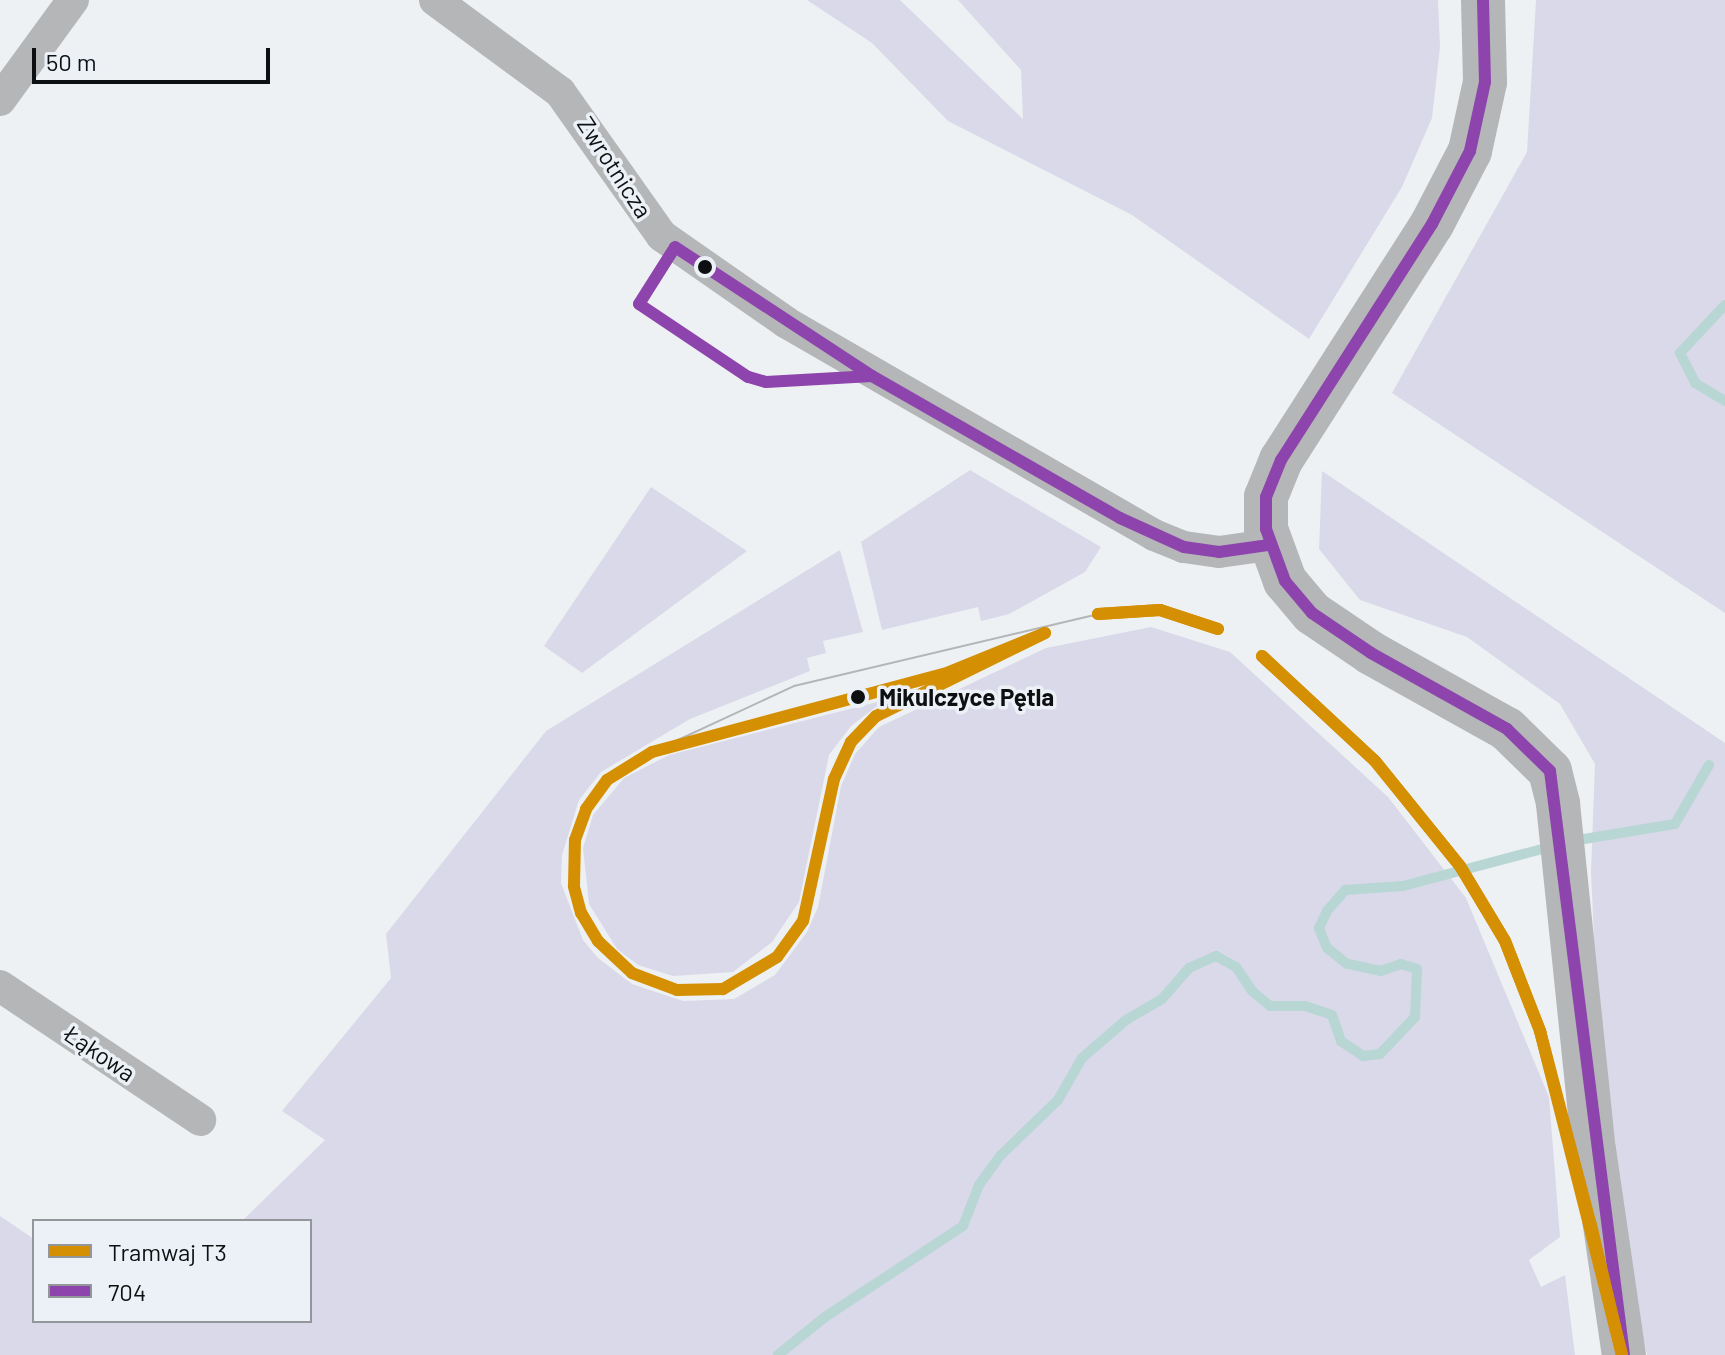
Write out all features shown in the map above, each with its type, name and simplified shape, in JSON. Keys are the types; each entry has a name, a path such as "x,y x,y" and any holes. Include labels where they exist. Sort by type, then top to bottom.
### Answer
{"main road":[{"path":"1483,0 1485,82 1470,151 1432,224 1275,472 1266,497 1268,545 1285,581 1329,627 1527,743 1550,771 1558,804 1567,879 1594,1150 1624,1355"}],"street":[{"path":"0,100 73,0"},
{"name":"Zwrotnicza","path":"435,0 560,92 662,236 787,323 1154,535 1184,547 1219,552 1268,545"},
{"name":"Łąkowa","path":"0,986 200,1120"}],"shaded area":[{"path":"807,0 900,0 1023,119 1021,70 958,0 1438,0 1440,47 1432,118 1402,187 1309,339 1132,215 948,121 872,43"},
{"path":"1536,0 1725,0 1725,613 1392,393 1527,152"},
{"path":"970,470 1101,547 1085,572 1009,614 981,621 978,607 882,630 861,542"},
{"path":"1322,471 1725,743 1725,1355 1647,1355 1625,1255 1597,1006 1591,872 1595,764 1560,704 1467,637 1360,600 1319,549"},
{"path":"651,487 747,551 582,673 544,646"},
{"path":"840,550 863,632 823,641 826,653 807,658 810,671 690,719 601,772 579,800 562,855 561,883 583,940 598,958 632,984 683,1001 734,999 775,975 807,932 818,907 841,786 855,754 879,727 1046,648 1151,627 1230,652 1388,797 1466,898 1549,1097 1560,1237 1529,1260 1541,1287 1565,1275 1575,1355 0,1355 0,1216 32,1238 32,1323 312,1323 312,1219 244,1219 325,1140 282,1111 391,978 386,934 546,731"},
{"path":"885,700 851,726 829,755 799,902 772,942 733,972 673,976 638,965 617,949 589,904 583,848 593,815 624,778 669,755"}],"waterway":[{"path":"1725,305 1680,353 1695,383 1725,401"},
{"path":"1572,841 1675,824 1709,765"},
{"path":"778,1355 825,1317 963,1226 979,1185 1001,1155 1058,1100 1082,1058 1126,1020 1162,999 1189,968 1216,956 1236,967 1252,991 1270,1006 1305,1006 1332,1015 1341,1041 1363,1056 1380,1054 1415,1017 1417,969 1401,964 1381,971 1347,964 1327,948 1319,928 1327,911 1345,890 1403,886 1553,846"}],"tram line":[{"name":"T3","path":"1098,614 1160,610"},
{"name":"T3","path":"1098,614 1160,610"},
{"name":"T3","path":"1160,610 1218,629"},
{"name":"T3","path":"1160,610 1218,629"},
{"path":"652,752 794,686 1098,614"},
{"name":"T3","path":"1045,633 876,716 851,742 834,779 803,921 777,957 723,989 677,990 632,973 598,941 581,913 574,886 575,840 586,809 607,780 652,752 944,674 1045,633"},
{"name":"T3","path":"1262,656 1375,761"},
{"name":"T3","path":"1262,656 1375,761"},
{"name":"T3","path":"1375,761 1460,866"},
{"name":"T3","path":"1375,761 1460,866"},
{"name":"T3","path":"1460,866 1505,941"},
{"name":"T3","path":"1460,866 1505,941"},
{"name":"T3","path":"1505,941 1540,1031"},
{"name":"T3","path":"1505,941 1540,1031"},
{"name":"T3","path":"1540,1031 1591,1225 1622,1355 1540,1031"}],"transit line":[{"name":"704","path":"1483,0 1485,82 1470,151 1432,224 1281,460 1266,497 1266,529 1285,581 1312,613 1371,653 1507,729 1550,771 1624,1355"},
{"name":"704","path":"675,247 872,376 766,382 748,377 639,304 675,247"},
{"name":"704","path":"872,376 1120,518 1184,547 1219,552 1268,545"}],"place":[{"name":"Mikulczyce Pętla","path":"858,697"}]}
